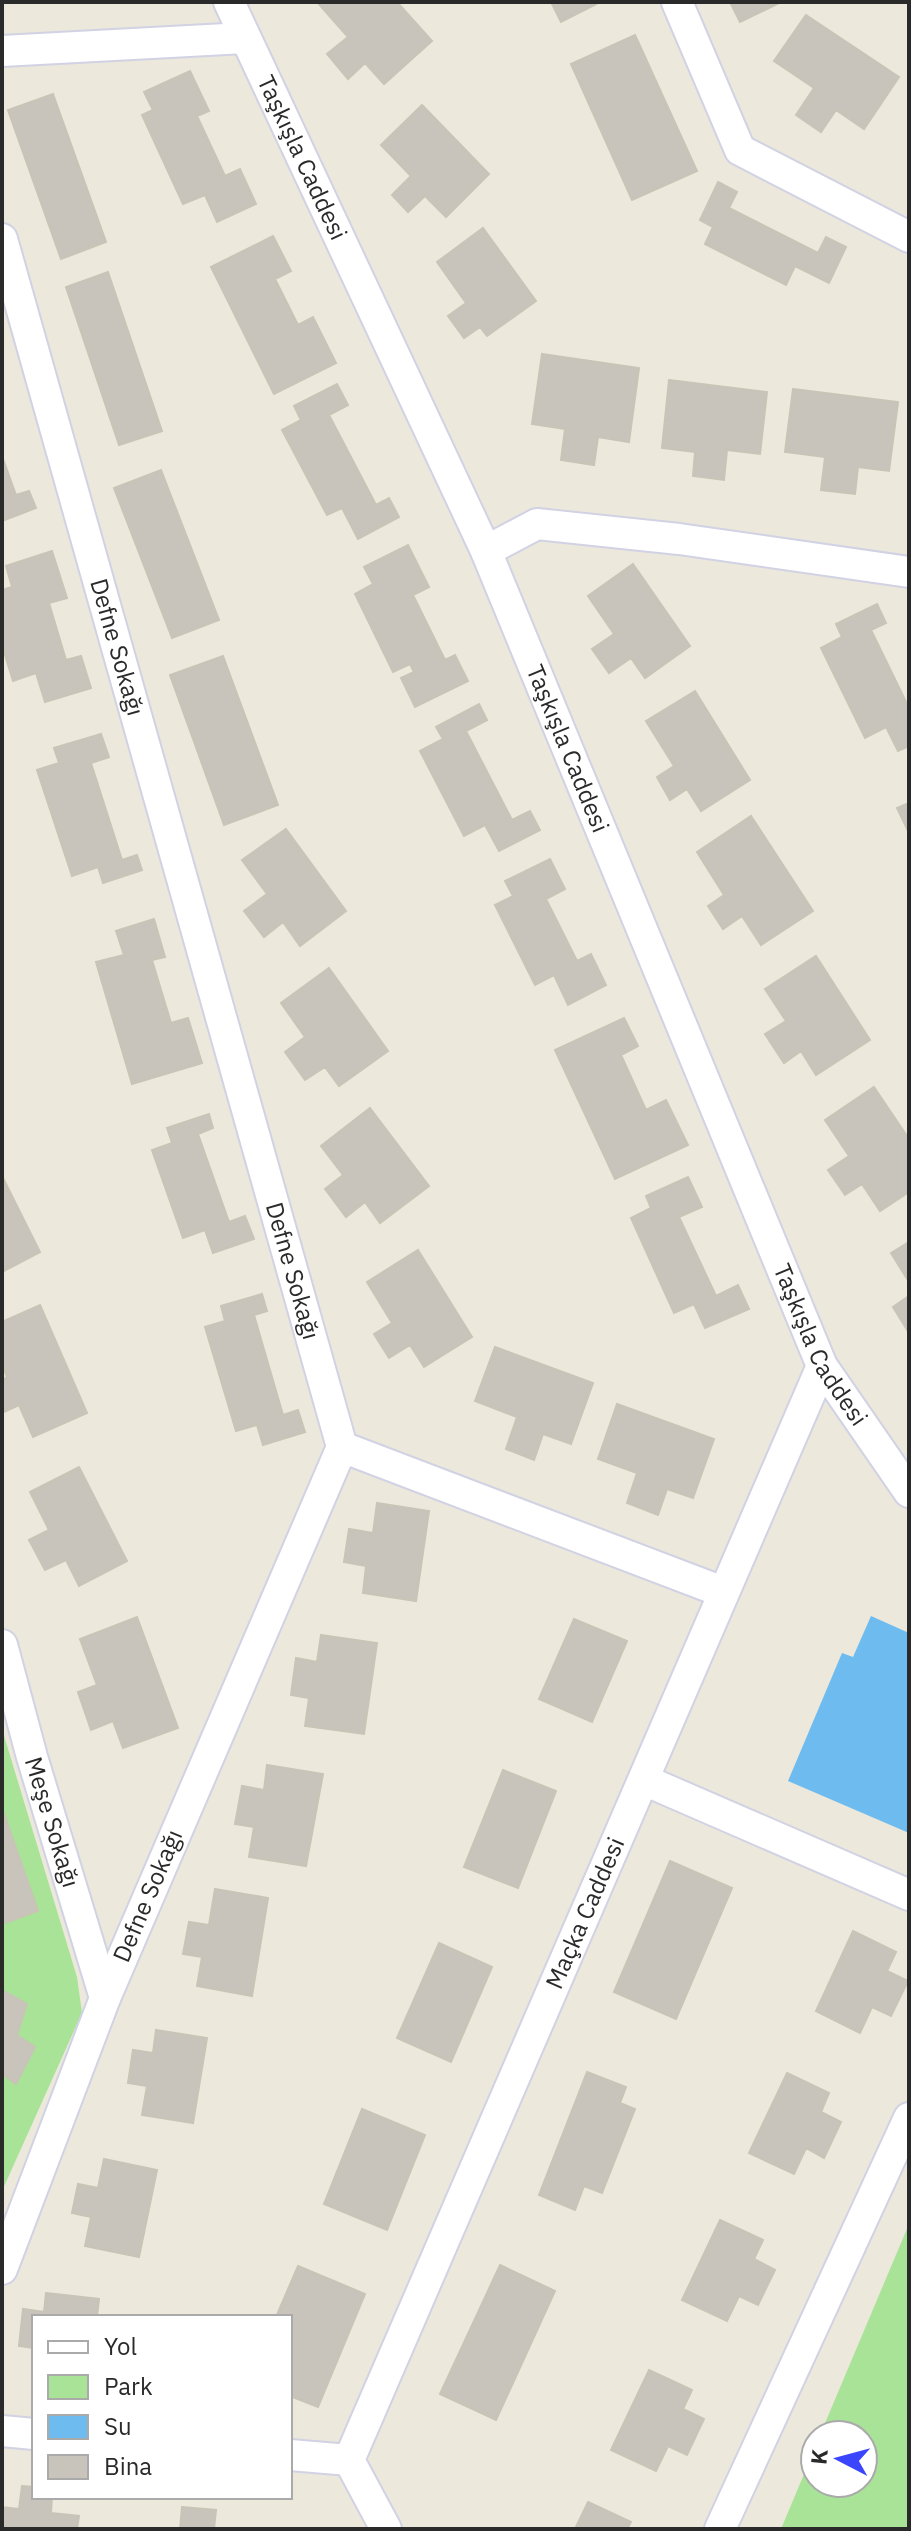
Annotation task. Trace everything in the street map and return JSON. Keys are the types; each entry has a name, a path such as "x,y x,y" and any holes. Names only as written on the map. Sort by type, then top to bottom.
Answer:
{"street":[{"name":"Taşkışla Caddesi","path":"229,2 486,551 822,1366 909,1492"},
{"path":"677,2 740,150 909,237"},
{"path":"2,51 245,38"},
{"name":"Defne Sokağı","path":"2,239 342,1447 105,1998 2,2269"},
{"path":"486,551 537,524 679,539 908,573"},
{"name":"Maçka Caddesi","path":"349,2460 822,1366"},
{"path":"342,1447 723,1592"},
{"name":"Meşe Sokağı","path":"2,1645 32,1757 105,1998"},
{"path":"644,1780 909,1895"},
{"path":"720,2529 909,2118"},
{"path":"2,2431 32,2434"},
{"path":"292,2455 349,2460 386,2529"}],"green space":[{"path":"2,1729 77,1977 82,2013 2,2191"},
{"path":"909,2224 909,2529 781,2529 799,2486 799,2499 879,2499 879,2419 827,2419"}],"water":[{"path":"871,1616 909,1633 909,1833 788,1781 842,1653 853,1657"}],"building":[{"path":"317,2 397,2 432,41 384,84 365,63 348,79 327,54 348,37"},
{"path":"551,2 600,2 561,22"},
{"path":"730,2 781,2 740,22"},
{"path":"806,15 899,77 864,129 836,110 821,132 796,115 814,88 774,61"},
{"path":"635,35 697,171 632,200 571,64"},
{"path":"190,71 209,111 197,116 225,176 240,169 256,204 217,222 205,195 183,204 142,115 153,110 144,92"},
{"path":"53,94 106,242 61,259 8,110"},
{"path":"422,105 489,174 446,217 425,196 408,212 392,195 411,176 381,145"},
{"path":"718,182 737,192 729,208 818,253 826,237 846,247 829,283 795,266 786,285 705,244 713,227 700,220"},
{"path":"483,228 536,301 487,336 480,327 464,338 448,316 466,303 437,262"},
{"path":"273,236 291,271 275,279 298,325 313,317 336,363 274,394 211,267"},
{"path":"108,272 162,431 119,445 66,287"},
{"path":"542,354 639,368 629,442 598,437 594,465 561,460 565,429 532,424"},
{"path":"669,380 767,392 760,454 727,450 724,480 693,476 695,452 662,448"},
{"path":"337,384 348,405 329,415 376,505 389,498 399,517 358,539 342,508 327,515 282,430 301,420 294,406"},
{"path":"793,389 898,402 889,471 858,467 855,494 821,490 825,457 785,452"},
{"path":"2,456 16,495 29,491 36,508 2,521"},
{"path":"161,470 219,620 172,638 114,488"},
{"path":"408,545 429,587 413,595 445,660 455,655 468,681 415,707 401,678 414,672 410,664 393,672 355,594 373,584 364,567"},
{"path":"52,551 67,598 49,603 66,660 81,656 91,688 45,702 36,673 13,681 2,645 2,590 12,587 6,566"},
{"path":"633,564 690,646 645,678 631,658 609,673 592,649 614,634 588,596"},
{"path":"877,604 886,623 871,630 909,708 909,746 898,751 886,727 865,738 821,648 842,637 836,624"},
{"path":"223,656 278,805 224,825 170,675"},
{"path":"695,691 750,780 701,811 687,789 670,800 657,777 674,766 646,721"},
{"path":"479,704 487,720 466,731 512,820 530,811 540,830 499,851 485,825 464,836 420,751 443,739 436,727"},
{"path":"101,734 109,757 91,763 122,860 137,855 142,870 103,883 98,867 72,876 37,770 59,763 54,748"},
{"path":"909,803 909,833 897,808"},
{"path":"751,816 813,911 761,945 742,916 723,929 708,906 724,895 697,852"},
{"path":"286,829 346,911 300,946 283,922 264,937 244,911 267,894 242,860"},
{"path":"550,859 565,889 546,899 577,961 591,954 606,985 568,1005 554,975 535,985 495,905 513,896 505,881"},
{"path":"154,919 165,957 152,960 171,1023 188,1018 202,1063 132,1084 96,962 124,955 116,931"},
{"path":"816,956 870,1040 816,1075 801,1051 784,1063 765,1034 786,1021 765,989"},
{"path":"329,968 388,1051 339,1086 325,1067 305,1080 285,1052 305,1037 281,1003"},
{"path":"624,1018 638,1046 621,1055 646,1110 666,1100 688,1145 615,1179 555,1050"},
{"path":"874,1087 909,1139 909,1192 880,1211 862,1184 845,1195 828,1170 849,1156 825,1120"},
{"path":"370,1108 429,1186 380,1223 365,1202 346,1217 325,1189 343,1175 321,1146"},
{"path":"209,1114 213,1128 198,1134 229,1222 245,1216 254,1239 213,1253 205,1230 183,1238 152,1150 172,1143 167,1128"},
{"path":"2,1176 40,1252 2,1272"},
{"path":"688,1177 702,1207 679,1217 716,1296 738,1285 749,1309 705,1328 694,1304 674,1313 631,1218 651,1208 646,1196"},
{"path":"909,1242 909,1282 891,1253"},
{"path":"418,1250 472,1337 424,1367 410,1345 389,1358 374,1334 392,1323 367,1282"},
{"path":"262,1294 267,1311 254,1315 283,1415 298,1410 305,1432 263,1445 257,1425 236,1431 205,1327 225,1321 221,1306"},
{"path":"909,1296 909,1333 893,1307"},
{"path":"40,1305 87,1413 33,1437 19,1405 2,1413 2,1380 7,1377 2,1365 2,1322"},
{"path":"495,1347 593,1383 571,1444 543,1434 534,1460 506,1449 517,1417 475,1401"},
{"path":"617,1404 714,1439 693,1498 667,1489 658,1515 627,1503 637,1473 598,1459"},
{"path":"79,1467 127,1561 79,1586 66,1560 45,1570 29,1540 49,1530 30,1492"},
{"path":"377,1503 429,1511 416,1601 363,1593 366,1566 344,1562 349,1529 373,1533"},
{"path":"137,1617 178,1728 123,1748 113,1721 91,1730 78,1692 97,1685 80,1639"},
{"path":"574,1619 627,1641 592,1722 539,1699"},
{"path":"321,1635 377,1643 364,1734 305,1726 309,1698 291,1695 296,1658 317,1662"},
{"path":"267,1765 323,1774 306,1866 249,1857 254,1827 235,1824 242,1786 264,1790"},
{"path":"503,1770 556,1791 518,1888 464,1867"},
{"path":"2,1808 38,1911 2,1924"},
{"path":"670,1861 732,1888 676,2019 614,1992"},
{"path":"215,1889 268,1898 252,1996 197,1986 202,1957 183,1954 189,1922 209,1925"},
{"path":"853,1931 896,1952 887,1971 908,1981 891,2016 872,2007 860,2033 816,2011"},
{"path":"439,1943 492,1967 451,2062 397,2038"},
{"path":"2,1990 27,2004 17,2035 35,2047 16,2084 2,2074"},
{"path":"156,2030 207,2038 193,2123 142,2115 147,2086 128,2083 133,2050 153,2053"},
{"path":"587,2072 626,2087 620,2103 635,2109 602,2193 584,2186 575,2210 539,2195"},
{"path":"787,2073 829,2093 821,2112 841,2122 824,2158 806,2148 794,2174 749,2153"},
{"path":"362,2109 425,2135 387,2230 324,2204"},
{"path":"104,2159 157,2170 139,2257 85,2246 91,2217 72,2213 78,2184 98,2188"},
{"path":"720,2220 763,2240 754,2259 775,2270 758,2305 739,2296 727,2321 682,2300"},
{"path":"500,2265 555,2291 496,2420 440,2394"},
{"path":"298,2266 365,2294 318,2407 292,2397 292,2315 277,2315"},
{"path":"46,2293 99,2299 97,2315 32,2315 32,2348 19,2346 23,2309 44,2312"},
{"path":"649,2370 692,2390 683,2409 704,2419 687,2455 668,2446 656,2471 611,2450"},
{"path":"22,2486 32,2487 32,2499 52,2499 51,2513 79,2516 77,2529 2,2529 2,2507 19,2509"},
{"path":"588,2502 631,2522 627,2529 575,2529"},
{"path":"182,2507 216,2510 214,2529 180,2529"}]}
